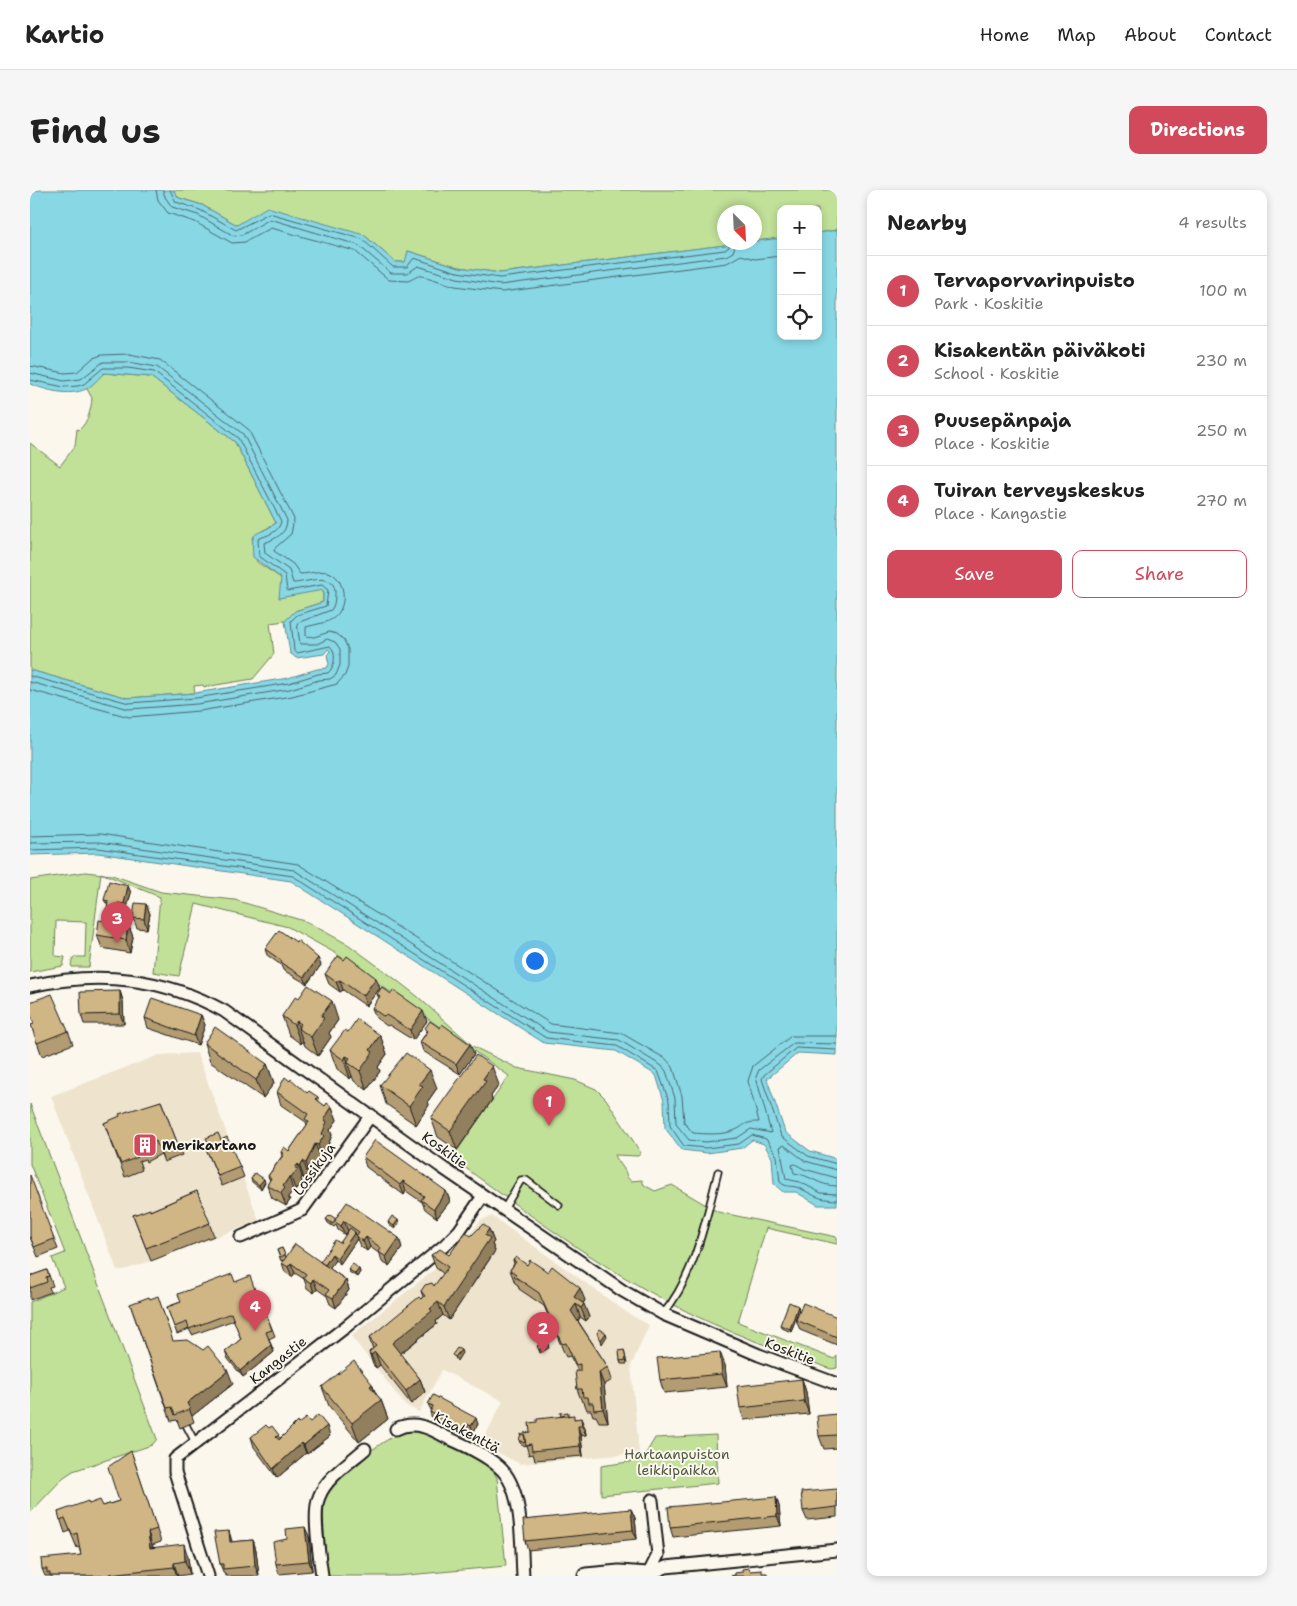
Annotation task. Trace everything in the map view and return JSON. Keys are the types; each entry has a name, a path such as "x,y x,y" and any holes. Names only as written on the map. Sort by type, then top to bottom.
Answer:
{"street":[{"name":"Koskitie","path":"30,986 99,978 149,983 187,993 224,1011 483,1196 623,1291 663,1314 759,1355 837,1384"},
{"name":"Lossikuja","path":"242,1238 302,1210 370,1115"},
{"name":"Kangastie","path":"208,1576 175,1472 175,1459 445,1245 459,1231 483,1196"},
{"name":"Kisakenttä","path":"396,1429 407,1424 426,1427 487,1458 506,1473 516,1498 523,1576"},
{"path":"322,1576 318,1530 319,1498 327,1485 365,1449"},
{"path":"648,1576 658,1555 652,1500"},
{"path":"586,1576 619,1573 648,1576 666,1567 837,1550"}],"lane":[{"path":"663,1314 674,1301 693,1258 718,1172"},
{"path":"507,1204 521,1180 526,1180 559,1205"},
{"path":"186,1425 196,1444"}],"shaded area":[{"path":"197,1053 259,1221 151,1261 124,1270 117,1270 51,1096 159,1055"},
{"path":"492,1216 629,1314 649,1325 631,1366 639,1453 520,1464 481,1444 503,1401 442,1370 419,1412 405,1405 351,1336 455,1253 481,1220"}],"green space":[{"path":"173,190 837,190 837,230 822,232 822,205 777,205 777,238 762,240 762,205 717,205 717,246 500,273 459,267 408,251 406,262 395,262 364,235 237,225 202,205 179,198"},
{"path":"104,373 151,377 235,442 276,523 252,538 257,562 281,578 323,590 323,602 295,611 285,621 270,623 274,654 253,679 204,687 203,685 194,686 195,693 128,698 30,670 30,443 60,466 75,446 77,429 79,430 82,427 88,416 92,398 87,389"},
{"path":"85,872 101,874 89,967 72,967 71,964 74,957 85,957 86,922 56,921 55,956 65,957 63,966 30,972 30,880"},
{"path":"104,874 161,892 235,900 307,922 349,945 390,975 417,996 474,1047 517,1068 575,1080 596,1089 606,1099 641,1153 638,1156 615,1155 631,1181 642,1180 644,1185 655,1191 672,1185 718,1212 837,1237 837,1244 766,1228 738,1322 834,1359 837,1356 837,1368 831,1369 772,1348 695,1315 646,1290 561,1236 452,1158 509,1076 335,953 288,927 196,904 179,976 153,972 160,897"},
{"path":"30,1104 157,1439 152,1445 73,1471 64,1477 30,1513 30,1302 64,1287 52,1258 65,1253 30,1164"},
{"path":"409,1430 423,1431 492,1468 497,1478 506,1566 397,1576 327,1576 322,1521 324,1503 328,1493 346,1471 373,1449"},
{"name":"Hartaanpuiston leikkipaikka","path":"716,1435 718,1483 601,1495 601,1466 642,1460 655,1438"}],"water":[{"path":"30,190 173,190 179,198 202,205 237,225 267,207 364,235 395,262 405,262 408,251 459,267 500,273 717,246 717,250 762,250 762,240 777,238 777,340 822,340 822,232 837,230 837,1055 798,1053 767,1079 785,1132 810,1151 837,1159 837,1205 818,1205 796,1192 783,1192 774,1184 772,1158 764,1144 752,1140 742,1148 707,1153 682,1150 665,1128 664,1101 656,1075 616,1051 544,1043 291,881 98,853 30,855 30,670 128,698 195,693 288,678 317,669 327,668 329,664 327,655 330,651 328,649 324,654 296,658 290,653 285,621 295,611 323,602 323,590 279,598 281,578 253,557 253,541 256,534 276,523 235,442 151,377 104,373 88,388 65,393 30,384"}],"building":[{"path":"109,881 128,886 124,904 118,903 115,912 107,910 108,901 104,900"},
{"path":"135,903 146,904 144,919 133,918"},
{"path":"106,917 112,918 111,922 128,924 126,940 97,935 99,920 105,921"},
{"path":"279,930 296,942 297,940 318,958 304,977 281,963 282,961 265,949"},
{"path":"338,956 344,960 347,956 376,978 363,996 340,980 336,982 325,974"},
{"path":"308,985 332,1001 321,1016 324,1018 311,1037 298,1028 301,1024 297,1021 294,1025 282,1016 296,996 299,998"},
{"path":"382,987 391,994 393,990 423,1011 410,1030 372,1008 380,996 377,994"},
{"path":"120,991 120,1014 81,1015 80,992"},
{"path":"52,994 68,1031 37,1043 31,1025 34,1024 30,1013 30,1002"},
{"path":"152,998 201,1015 194,1036 145,1018"},
{"path":"357,1019 380,1035 370,1050 373,1052 360,1071 347,1062 350,1058 346,1056 344,1060 330,1050 345,1030 348,1032"},
{"path":"430,1021 440,1028 442,1024 470,1044 456,1064 420,1042 428,1031 425,1028"},
{"path":"215,1027 267,1064 256,1080 204,1043"},
{"path":"406,1053 430,1070 419,1084 423,1086 409,1106 380,1085"},
{"path":"476,1055 492,1066 483,1079 486,1081 450,1131 431,1118"},
{"path":"285,1077 290,1081 291,1079 307,1093 309,1091 318,1097 316,1099 325,1106 327,1103 332,1107 324,1119 327,1122 322,1134 324,1136 318,1145 315,1144 306,1163 303,1161 300,1166 298,1164 295,1168 298,1169 291,1178 289,1177 281,1193 267,1185 271,1178 268,1176 284,1154 281,1152 284,1147 289,1151 309,1122 305,1119 308,1114 277,1092"},
{"name":"Merikartano","path":"161,1101 177,1142 159,1149 156,1141 141,1149 140,1146 134,1148 138,1157 121,1164 104,1123 120,1116 119,1114"},
{"path":"218,1133 221,1140 227,1137 240,1167 218,1176 204,1144 208,1142 206,1138"},
{"path":"375,1140 446,1191 434,1209 421,1200 424,1196 403,1181 400,1185 363,1157"},
{"path":"255,1173 264,1179 259,1185 251,1179"},
{"path":"30,1175 54,1239 34,1247 30,1236"},
{"path":"197,1191 210,1223 146,1248 133,1215 150,1209 150,1211"},
{"path":"347,1202 399,1238 386,1257 379,1252 381,1248 366,1237 363,1241 356,1236 359,1232 344,1221 341,1226 334,1221"},
{"path":"330,1215 336,1219 333,1224 326,1219"},
{"path":"392,1216 398,1220 394,1226 388,1222"},
{"path":"483,1224 489,1229 485,1235 490,1238 444,1307 438,1302 430,1309 432,1311 392,1343 420,1379 406,1391 375,1352 371,1355 369,1352 376,1346 369,1338 419,1297 421,1299 425,1296 421,1291 425,1285 432,1283 434,1286 448,1267 431,1255 440,1249 449,1255 466,1232 471,1236"},
{"path":"350,1228 355,1232 337,1258 332,1254 325,1265 320,1262 335,1240 340,1243"},
{"path":"295,1244 346,1280 333,1298 326,1294 329,1290 313,1279 311,1283 303,1278 306,1274 291,1263 288,1267 282,1263"},
{"path":"282,1248 285,1255 280,1257 277,1250"},
{"path":"516,1257 527,1265 530,1260 548,1272 552,1266 580,1288 574,1297 584,1304 581,1308 576,1304 571,1311 608,1367 599,1372 603,1409 594,1410 593,1403 589,1403 588,1397 583,1397 582,1389 577,1389 575,1371 580,1371 580,1364 576,1365 566,1343 562,1344 539,1293 514,1276 516,1274 510,1270 516,1262 513,1260"},
{"path":"352,1263 359,1269 355,1274 348,1269"},
{"path":"47,1270 49,1276 46,1277 47,1282 30,1288 30,1276"},
{"path":"232,1274 235,1282 250,1276 263,1312 265,1311 272,1330 266,1332 271,1345 240,1371 225,1352 241,1339 231,1313 189,1329 187,1322 174,1327 167,1307 181,1302 178,1294"},
{"path":"158,1296 173,1341 188,1340 203,1350 208,1346 228,1371 187,1403 190,1409 175,1415 172,1407 167,1408 130,1304 149,1297 150,1299"},
{"path":"789,1302 798,1306 790,1329 780,1325"},
{"path":"803,1303 837,1317 837,1337 796,1320"},
{"path":"533,1321 536,1325 531,1328 529,1324"},
{"path":"600,1329 606,1333 601,1340 597,1333"},
{"path":"540,1331 542,1334 537,1337 535,1334"},
{"path":"546,1341 548,1344 539,1350 537,1346"},
{"path":"457,1348 461,1350 455,1357 452,1355"},
{"path":"624,1350 626,1360 620,1361 619,1351"},
{"path":"720,1352 722,1374 660,1380 657,1358"},
{"path":"354,1361 372,1384 370,1386 381,1400 352,1423 322,1387"},
{"path":"802,1379 804,1401 740,1408 737,1386"},
{"path":"433,1395 476,1418 471,1426 467,1424 463,1430 430,1412 433,1406 428,1404"},
{"path":"568,1412 568,1415 561,1416 560,1413"},
{"path":"837,1414 837,1435 819,1436 817,1416"},
{"path":"318,1415 327,1426 304,1445 302,1443 273,1469 251,1437 266,1425 269,1428 272,1426 279,1435 276,1437 279,1440 297,1422 298,1424 306,1418 310,1422"},
{"path":"574,1415 574,1419 581,1418 582,1426 578,1426 580,1446 532,1451 531,1444 526,1445 524,1433 530,1432 529,1423 537,1422 537,1419"},
{"path":"521,1434 525,1436 524,1443 519,1440"},
{"path":"131,1451 157,1529 148,1532 150,1548 184,1544 185,1561 174,1563 174,1567 109,1574 110,1576 50,1576 50,1573 47,1573 47,1569 42,1569 41,1559 81,1555 77,1533 72,1535 65,1518 60,1520 58,1512 88,1501 89,1504 100,1500 103,1506 119,1501 108,1467"},
{"path":"837,1489 837,1507 803,1511 801,1492"},
{"path":"776,1497 777,1516 670,1527 668,1507"},
{"path":"631,1509 633,1530 525,1541 523,1520"},
{"path":"305,1527 309,1561 276,1564 273,1542 287,1539 286,1529"},
{"path":"229,1531 230,1542 253,1540 255,1566 223,1569 223,1564 220,1564 214,1532"},
{"path":"749,1568 750,1571 762,1570 762,1573 767,1573 767,1576 731,1576 742,1572 742,1569"}],"place":[{"name":"Puusepänpaja","path":"117,943"},
{"name":"Tervaporvarinpuisto","path":"549,1126"},
{"name":"Merikartano","path":"145,1145"},
{"name":"Tuiran terveyskeskus","path":"255,1331"},
{"name":"Kisakentän päiväkoti","path":"543,1353"}]}
